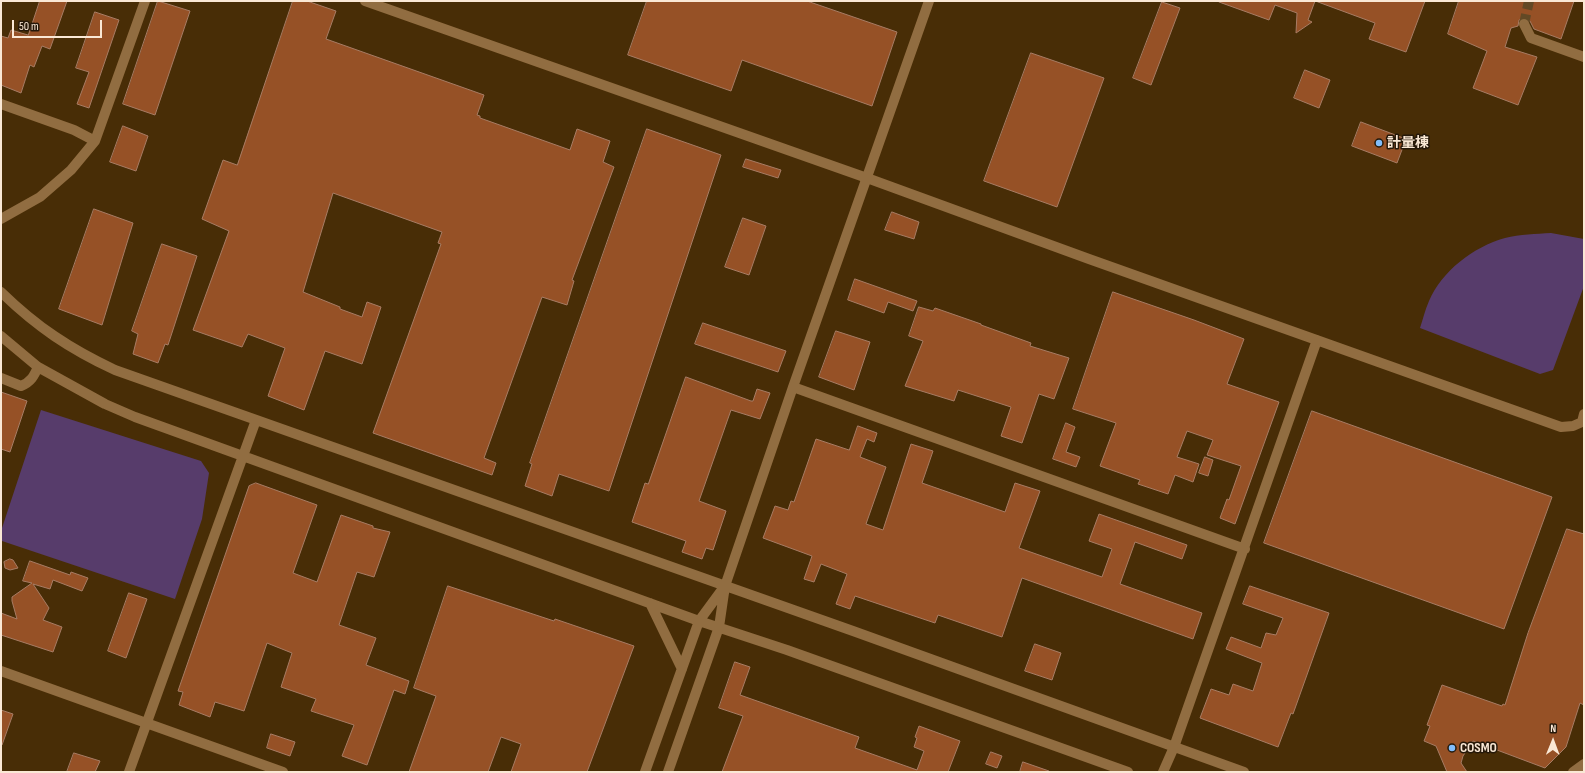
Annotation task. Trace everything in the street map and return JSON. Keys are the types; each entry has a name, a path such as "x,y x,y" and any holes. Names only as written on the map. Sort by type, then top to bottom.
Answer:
{"street":[{"path":"1,219 40,197 71,170 95,141 145,1"},
{"path":"365,1 867,178 1560,427 1573,426 1582,422 1584,414"},
{"path":"668,772 719,627 725,586 792,387 929,1"},
{"path":"1524,24 1531,38 1584,57"},
{"path":"1,104 74,130 95,141"},
{"path":"1,292 22,313 47,332 84,356 115,370 1244,772"},
{"path":"1,336 38,367 105,404 135,417 699,621 1128,772"},
{"path":"1163,772 1174,747 1245,549 1317,340"},
{"path":"1,378 21,386 34,376 38,367"},
{"path":"792,387 1245,549"},
{"path":"129,772 256,420"},
{"path":"645,772 699,621 725,586"},
{"path":"650,603 682,669"},
{"path":"1,671 283,772"},
{"path":"1573,772 1584,764"}],"shaded area":[{"path":"1551,233 1584,239 1584,286 1553,370 1540,374 1420,328 1428,304 1435,290 1450,270 1470,254 1481,247 1505,238"},
{"path":"41,410 201,461 209,473 202,519 175,599 2,541 1,531"}],"building":[{"path":"40,1 67,1 50,49 42,46 34,67 30,65 21,93 1,85 1,36 8,38 11,30 28,35"},
{"path":"158,1 190,11 155,115 123,104"},
{"path":"293,1 307,1 336,11 326,39 484,95 477,115 480,116 480,118 570,150 577,129 610,141 603,162 614,167 572,280 574,281 567,305 542,297 484,458 496,463 492,475 373,433 441,244 438,243 442,232 333,193 303,292 340,307 340,309 362,317 367,302 381,307 362,364 325,351 304,410 268,396 285,348 248,334 242,347 193,330 229,231 202,219 223,160 237,165"},
{"path":"647,1 807,1 897,32 872,106 742,60 731,91 628,55"},
{"path":"1219,1 1315,1 1308,20 1312,22 1296,33 1297,13 1275,5 1269,20"},
{"path":"1425,1 1406,52 1369,39 1375,23 1318,2"},
{"path":"1459,1 1574,1 1561,39 1534,29 1530,21 1525,18 1519,20 1518,26 1511,28 1505,47 1537,57 1518,105 1473,88 1487,51 1448,34"},
{"path":"1162,2 1180,8 1151,85 1133,78"},
{"path":"95,12 119,20 89,108 77,104 89,72 76,68"},
{"path":"1031,53 1104,78 1057,207 984,181"},
{"path":"1305,70 1330,80 1319,108 1294,98"},
{"name":"計量棟","path":"1361,122 1406,139 1397,163 1352,146"},
{"path":"123,126 148,136 136,171 110,162"},
{"path":"647,129 721,155 609,491 559,474 552,496 525,486 532,464 530,463"},
{"path":"746,159 781,170 778,178 743,167"},
{"path":"94,209 133,223 102,325 59,309"},
{"path":"892,212 919,222 914,239 885,230"},
{"path":"743,218 766,226 749,275 725,267"},
{"path":"162,244 197,256 168,345 165,344 158,363 133,354 138,334 132,331"},
{"path":"855,279 917,301 913,311 888,302 884,313 848,300"},
{"path":"1113,292 1244,339 1227,384 1279,402 1235,524 1220,518 1227,499 1229,500 1241,466 1207,455 1213,440 1187,431 1177,457 1199,464 1193,482 1175,475 1168,494 1138,484 1140,480 1100,466 1116,423 1073,409"},
{"path":"919,307 933,311 935,308 1031,343 1030,346 1069,358 1054,399 1039,394 1022,443 1001,436 1011,407 958,390 954,401 905,386 923,341 909,336"},
{"path":"703,323 786,351 778,372 695,344"},
{"path":"836,331 870,342 854,390 819,377"},
{"path":"686,377 751,401 753,401 757,389 770,393 760,419 731,410 699,501 726,511 713,550 706,548 702,559 682,552 686,541 632,522 645,483 648,484"},
{"path":"1,392 27,401 10,452 1,449"},
{"path":"1312,411 1552,497 1504,629 1264,543"},
{"path":"1066,423 1075,427 1066,452 1080,457 1076,467 1053,459"},
{"path":"858,426 877,433 874,442 867,439 860,457 886,467 866,524 883,530 911,444 933,451 922,483 1005,512 1015,483 1040,491 1019,548 1102,577 1112,549 1089,541 1099,514 1187,545 1182,559 1135,542 1120,584 1202,613 1193,639 1022,578 1002,637 938,615 935,623 855,596 850,609 836,604 847,574 821,564 814,582 804,579 812,556 763,538 775,506 788,510 791,501 794,502 816,439 849,450"},
{"path":"1205,457 1213,460 1208,476 1199,473"},
{"path":"256,483 317,505 293,573 317,582 341,515 373,526 373,528 390,532 374,577 357,572 339,625 376,638 366,665 409,681 405,694 394,690 367,765 342,756 354,725 311,711 316,699 281,687 292,653 267,643 244,711 215,702 210,717 179,705 183,692 178,691 249,486"},
{"path":"1567,529 1584,534 1584,705 1580,703 1566,747 1545,768 1473,741 1463,756 1461,763 1467,772 1447,772 1436,746 1424,741 1430,726 1427,725 1442,685 1502,706 1503,704 1505,705 1528,633"},
{"path":"10,559 13,560 18,568 10,570 5,568 4,562"},
{"path":"30,561 70,575 71,572 88,578 82,591 53,580 50,589 33,584 49,608 43,620 62,627 53,652 1,635 1,613 17,619 12,597 32,583 23,581"},
{"path":"448,586 554,621 555,619 634,646 587,772 511,772 521,744 501,737 488,772 409,772 436,696 414,688"},
{"path":"1250,586 1329,613 1293,714 1291,713 1278,747 1200,718 1211,689 1229,695 1233,684 1253,691 1262,663 1226,649 1231,637 1261,648 1266,633 1276,635 1283,618 1243,604"},
{"path":"129,593 147,599 126,658 108,651"},
{"path":"1035,644 1061,653 1052,680 1025,671"},
{"path":"735,662 750,667 740,695 859,737 855,748 917,770 924,751 914,747 917,738 915,737 919,726 960,741 948,772 722,772 743,716 719,708"},
{"path":"1,710 13,714 2,745 1,745"},
{"path":"271,734 295,742 290,756 267,748"},
{"path":"991,752 1002,756 997,768 986,764"},
{"path":"74,753 100,761 95,772 67,772"},
{"path":"1023,762 1049,771 1049,772 1020,772"}],"tunnel":[{"path":"1524,24 1529,1"}],"place":[{"name":"計量棟","path":"1379,143"},
{"name":"COSMO","path":"1452,748"}]}
